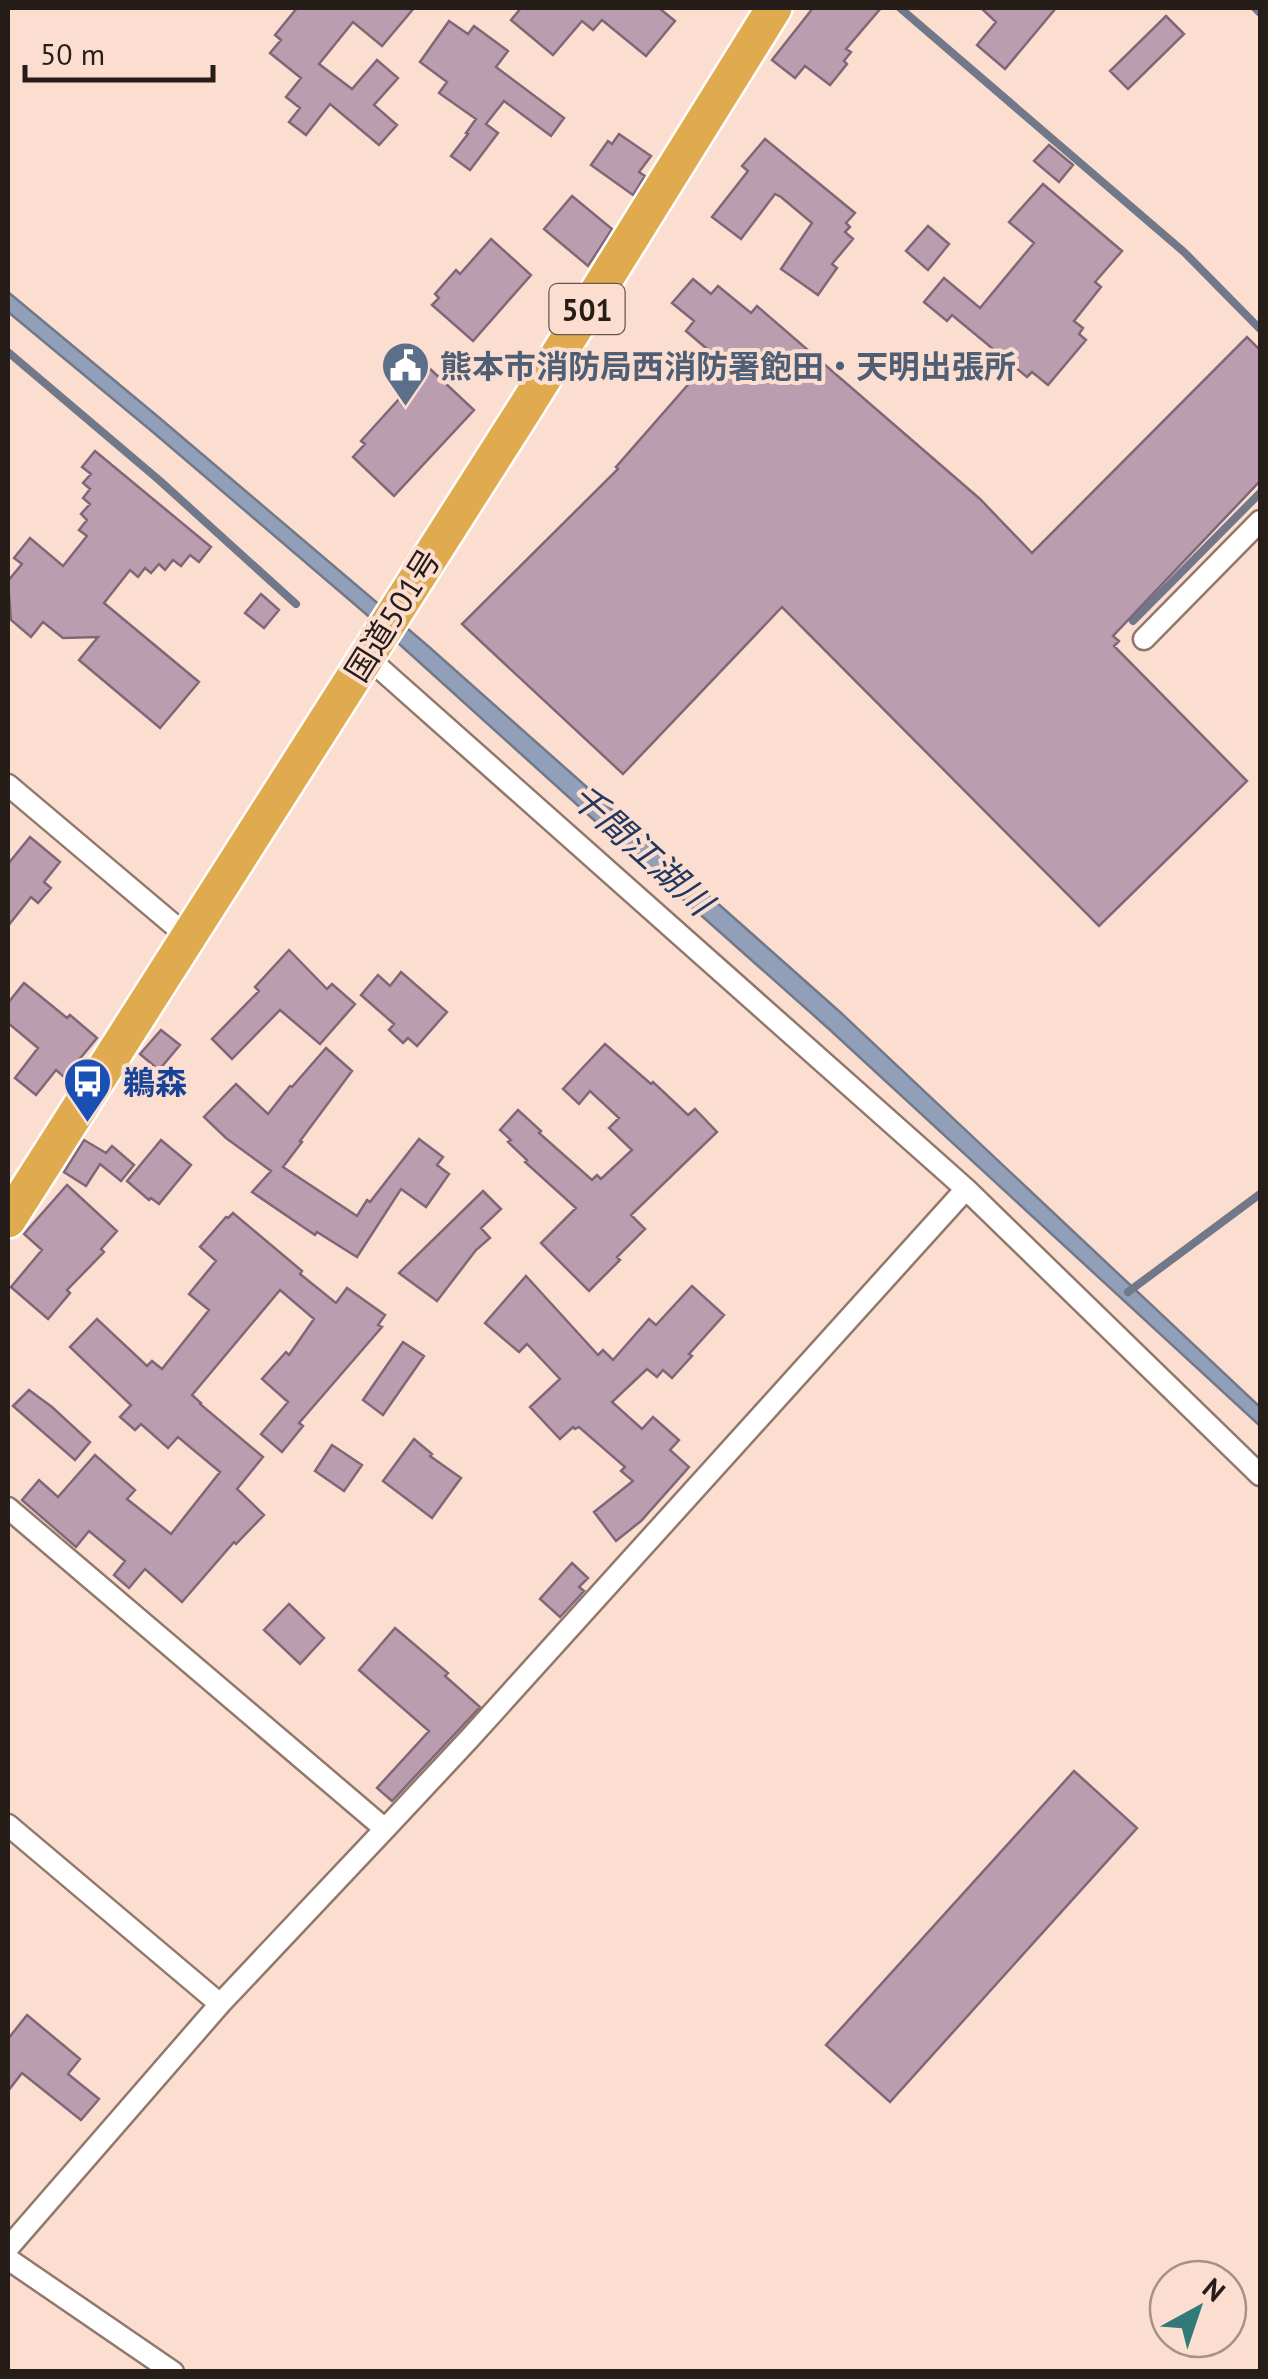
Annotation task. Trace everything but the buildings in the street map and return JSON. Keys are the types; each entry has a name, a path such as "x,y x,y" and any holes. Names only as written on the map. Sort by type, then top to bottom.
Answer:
{"highway":[{"name":"国道501号","path":"8,1220 532,397 774,8"}],"street":[{"path":"1144,639 1260,522"},
{"path":"371,648 966,1189 1260,1475"},
{"path":"8,786 188,937"},
{"path":"8,2248 220,2004 483,1724 966,1189"},
{"path":"8,1508 385,1830"},
{"path":"8,1825 220,2004"},
{"path":"8,2259 173,2372"}],"water":[{"name":"千間江湖川","path":"8,292 428,646 840,1012 1260,1407 1260,1426 829,1029 366,614 8,312"}],"waterway":[{"path":"900,8 1184,252 1260,329"},
{"path":"1255,8 1260,13"},
{"path":"8,352 159,480 296,604"},
{"path":"1133,621 1260,493"},
{"path":"1128,1292 1260,1194"}],"place":[{"name":"熊本市消防局西消防署飽田・天明出張所","path":"405,408"},
{"name":"鵜森","path":"88,1124"}]}
